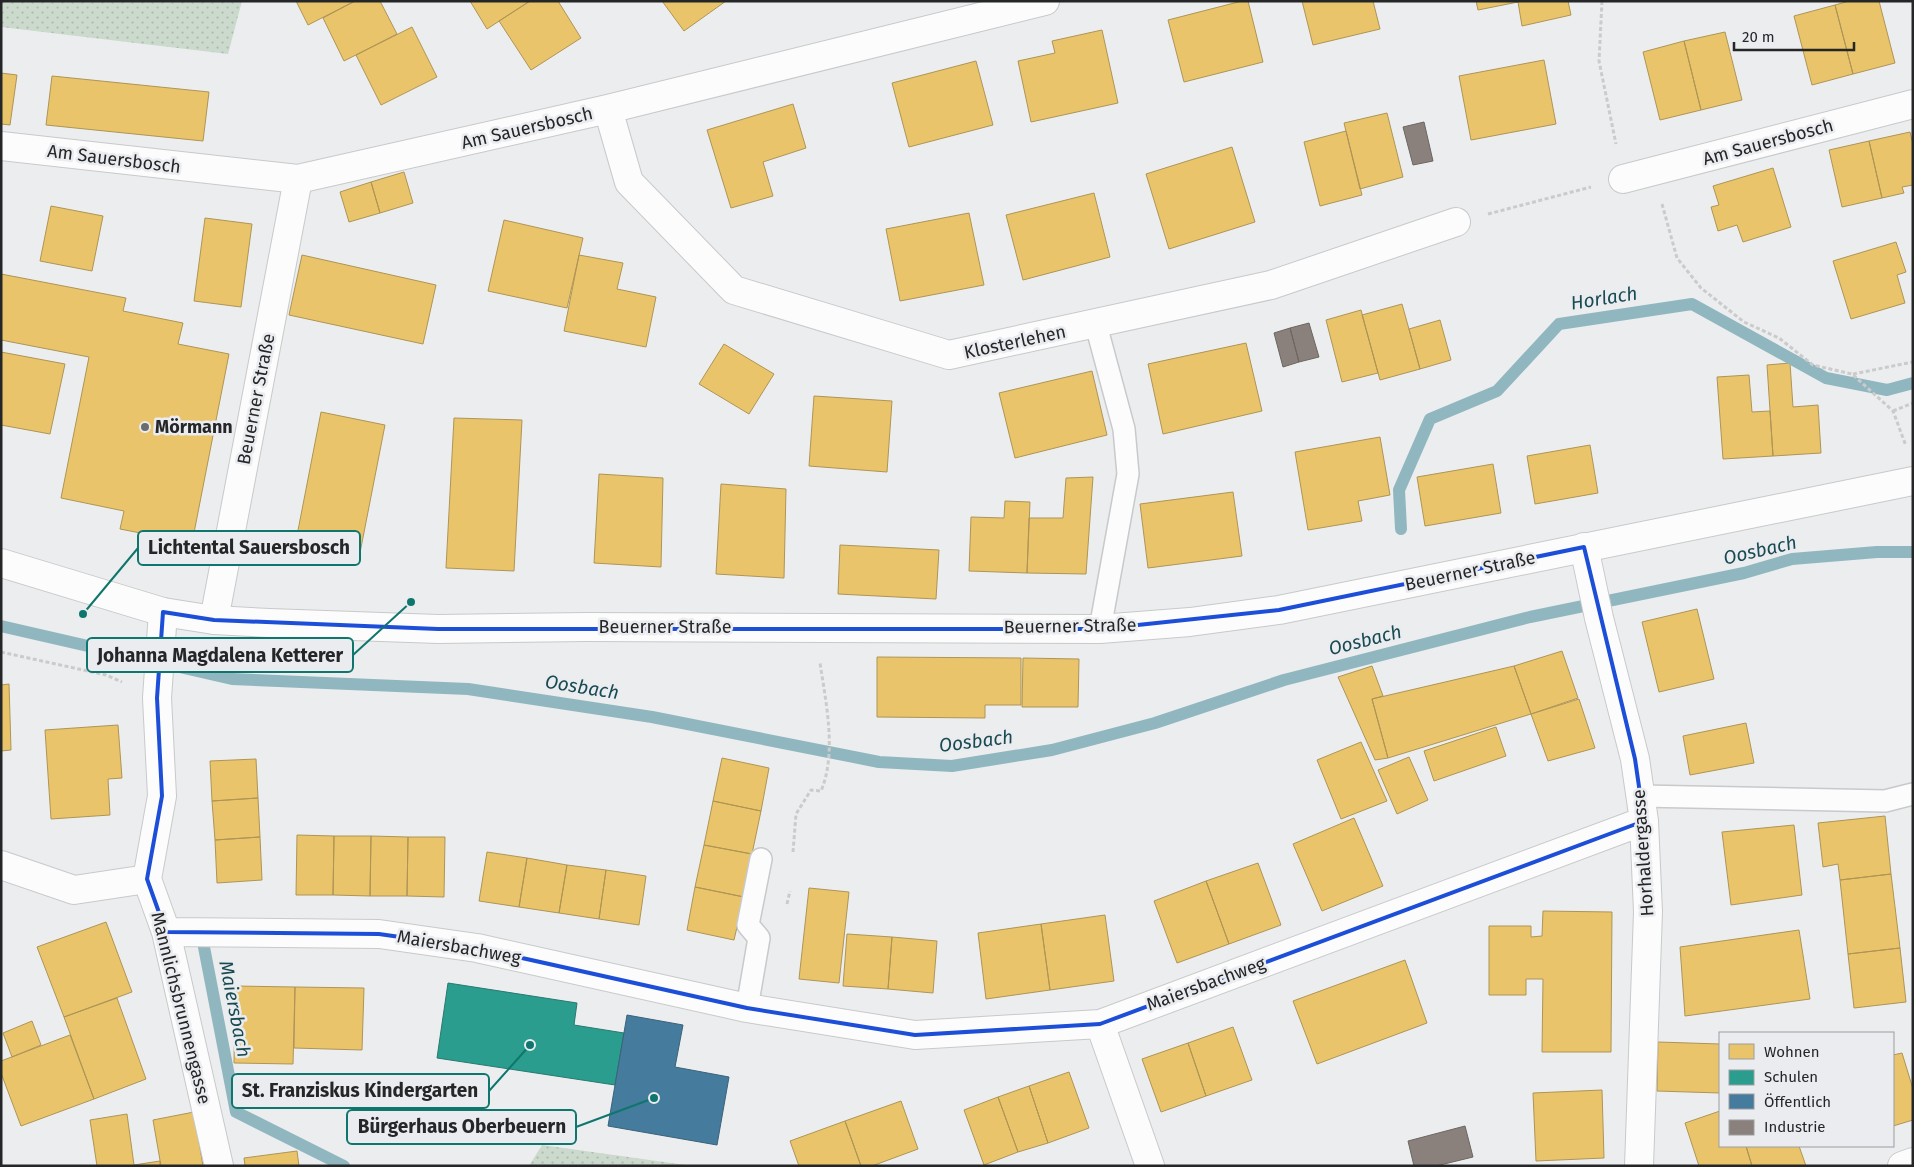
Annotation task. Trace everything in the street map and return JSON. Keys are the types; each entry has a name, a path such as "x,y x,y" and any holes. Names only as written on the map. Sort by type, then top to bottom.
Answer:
{"street":[{"name":"Am Sauersbosch","path":"1,146 298,179 608,109 1045,1"},
{"name":"Am Sauersbosch","path":"1623,179 1913,104"},
{"name":"Klosterlehen","path":"608,109 629,182 734,290 949,355 1096,325 1271,285 1456,222"},
{"name":"Beuerner Straße","path":"214,620 298,179"},
{"name":"Beuerner Straße","path":"1,563 163,612 214,620 438,629 586,626 1100,629 1190,622 1279,610 1584,547 1911,468"},
{"name":"Horhaldergasse","path":"1584,547 1598,618 1636,759 1642,808 1648,912 1638,1166"},
{"name":"Mannlichsbrunnengasse","path":"163,612 158,694 162,796 147,879 166,932 219,1166"},
{"name":"Maiersbachweg","path":"166,932 379,934 477,948 747,1008 915,1036 1100,1024 1642,808"},
{"path":"1,865 74,890 147,879"},
{"path":"1100,1024 1150,1166"},
{"path":"1902,1166 1913,1162"}],"lane":[{"path":"1096,325 1124,428 1128,474 1100,629"},
{"path":"1642,808 1885,800 1913,794"},
{"path":"747,1008 759,938 748,925 761,859"}],"path":[{"path":"1456,222 1623,179 1599,61 1602,1"},
{"path":"1653,172 1677,258 1701,288 1744,322 1778,338 1813,365 1852,374 1913,362"},
{"path":"1852,374 1894,411 1911,468"},
{"path":"1894,411 1913,403"},
{"path":"818,628 820,660 830,726 826,781"},
{"path":"1,652 106,675 158,694"}],"highlighted area":[{"path":"1584,547 1635,759 1644,821 1100,1024 915,1035 747,1008 477,948 379,934 166,932 147,879 162,796 157,698 163,612 214,620 438,629 1100,629 1279,610"}],"green space":[{"path":"1,1 242,1 228,54 1,27"},
{"path":"542,1145 693,1166 529,1166"}],"building: Wohnen":[{"path":"296,1 355,1 308,25"},
{"path":"355,1 380,1 397,34 344,61 323,18"},
{"path":"470,1 530,1 487,29"},
{"path":"530,1 558,1 581,38 531,70 499,21"},
{"path":"662,1 726,1 684,31"},
{"path":"1248,1 1263,62 1184,82 1168,20"},
{"path":"1302,1 1373,1 1380,29 1313,45"},
{"path":"1476,1 1568,1 1571,15 1522,26 1518,2 1478,10"},
{"path":"1849,1 1879,1 1895,63 1853,74 1835,5"},
{"path":"1835,5 1853,74 1812,85 1794,16"},
{"path":"412,27 437,77 381,105 356,55"},
{"path":"1102,30 1118,103 1031,122 1018,61 1055,53 1052,41"},
{"path":"1725,32 1742,100 1701,110 1684,41"},
{"path":"1684,41 1701,110 1660,120 1643,52"},
{"path":"1544,60 1556,124 1471,140 1459,76"},
{"path":"976,61 993,125 909,147 892,83"},
{"path":"1,73 17,75 10,125 1,124"},
{"path":"52,76 209,92 203,141 46,125"},
{"path":"793,104 806,148 763,162 773,196 731,208 707,130"},
{"path":"1387,113 1403,177 1360,189 1344,123"},
{"path":"1346,131 1362,195 1320,206 1304,142"},
{"path":"1910,132 1913,144 1913,185 1902,187 1904,193 1882,198 1869,141"},
{"path":"1869,141 1882,198 1842,207 1829,150"},
{"path":"1232,147 1255,222 1169,249 1146,174"},
{"path":"1773,168 1791,227 1743,242 1737,225 1718,231 1711,207 1719,205 1713,186"},
{"path":"404,172 413,203 380,213 371,182"},
{"path":"371,182 380,213 349,222 340,192"},
{"path":"1094,193 1110,257 1023,280 1006,215"},
{"path":"51,206 103,216 92,271 40,261"},
{"path":"969,213 984,285 900,301 886,229"},
{"path":"205,218 252,224 241,307 194,301"},
{"path":"504,220 583,238 567,308 488,291"},
{"path":"1896,242 1906,272 1897,275 1905,303 1851,319 1833,261"},
{"path":"302,255 436,285 423,344 289,315"},
{"path":"579,255 623,263 617,289 656,297 646,347 564,331"},
{"name":"Mörmann","path":"1,274 126,298 123,311 183,323 178,344 229,354 192,543 120,529 124,511 61,498 89,357 1,340"},
{"path":"1402,304 1420,369 1380,380 1362,315"},
{"path":"1361,310 1378,373 1342,382 1326,320"},
{"path":"1440,320 1451,360 1420,369 1409,329"},
{"path":"1246,343 1262,411 1163,434 1148,364"},
{"path":"724,344 774,374 749,414 699,384"},
{"path":"1,352 65,364 50,434 1,425"},
{"path":"1790,363 1793,407 1818,405 1821,453 1773,456 1767,365"},
{"path":"1092,371 1107,435 1015,458 999,393"},
{"path":"1749,375 1752,412 1770,411 1773,456 1723,459 1717,377"},
{"path":"814,396 892,401 887,472 809,466"},
{"path":"321,412 385,425 358,563 294,551"},
{"path":"454,418 522,420 514,571 446,568"},
{"path":"1380,437 1390,495 1358,501 1362,521 1308,530 1295,452"},
{"path":"1590,445 1598,493 1535,504 1527,456"},
{"path":"1493,464 1501,513 1425,526 1417,477"},
{"path":"599,474 663,478 661,567 594,563"},
{"path":"1093,477 1086,574 1027,573 1029,518 1063,518 1066,478"},
{"path":"721,484 786,489 784,578 716,574"},
{"path":"1233,492 1242,556 1148,568 1140,504"},
{"path":"1005,501 1030,502 1027,573 969,571 971,517 1004,518"},
{"path":"840,545 939,550 936,599 838,594"},
{"path":"1697,609 1714,679 1659,692 1642,622"},
{"path":"1562,651 1578,698 1531,714 1514,666"},
{"path":"877,657 1021,658 1021,705 985,705 985,718 877,717"},
{"path":"1023,658 1079,659 1078,707 1022,707"},
{"path":"1372,666 1383,696 1372,699 1388,758 1375,760 1338,677"},
{"path":"1514,666 1531,714 1388,758 1372,699"},
{"path":"9,684 11,750 1,751 1,685"},
{"path":"1579,699 1595,748 1548,761 1531,714"},
{"path":"1746,723 1754,763 1690,775 1683,736"},
{"path":"118,725 122,778 108,779 110,815 51,819 45,730"},
{"path":"1496,727 1506,756 1434,781 1424,751"},
{"path":"1361,742 1387,801 1341,819 1317,760"},
{"path":"1409,757 1428,800 1397,814 1378,770"},
{"path":"722,758 769,768 761,811 713,801"},
{"path":"256,759 258,798 212,801 210,761"},
{"path":"258,798 260,837 215,840 212,801"},
{"path":"713,801 761,811 752,854 704,845"},
{"path":"1885,816 1891,874 1840,880 1838,864 1823,867 1818,823"},
{"path":"1354,818 1383,886 1322,911 1293,844"},
{"path":"1794,825 1802,895 1731,905 1722,832"},
{"path":"297,835 334,836 333,895 296,895"},
{"path":"334,836 371,836 370,896 333,895"},
{"path":"371,836 408,837 407,896 370,896"},
{"path":"260,837 262,880 217,883 215,840"},
{"path":"408,837 445,837 444,897 407,896"},
{"path":"704,845 752,854 744,897 695,887"},
{"path":"487,852 527,858 519,907 479,901"},
{"path":"527,858 567,865 559,913 519,907"},
{"path":"1258,863 1281,925 1229,944 1206,881"},
{"path":"567,865 606,870 599,919 559,913"},
{"path":"606,870 646,876 639,925 599,919"},
{"path":"1891,874 1900,948 1848,954 1840,880"},
{"path":"1206,881 1229,944 1177,963 1154,901"},
{"path":"695,887 744,897 734,940 687,930"},
{"path":"809,888 849,892 839,983 799,979"},
{"path":"1543,911 1612,912 1611,1052 1542,1052 1543,979 1526,979 1526,995 1489,995 1489,926 1531,926 1531,937 1542,936"},
{"path":"1105,915 1114,981 1050,990 1041,924"},
{"path":"106,922 132,992 64,1017 37,947"},
{"path":"1041,924 1050,990 986,999 978,933"},
{"path":"1799,930 1810,999 1685,1016 1680,947"},
{"path":"847,934 892,937 888,989 843,986"},
{"path":"892,937 937,941 933,993 888,989"},
{"path":"1900,948 1906,1002 1854,1008 1848,954"},
{"path":"1405,960 1427,1023 1317,1064 1293,1001"},
{"path":"235,986 295,987 293,1064 234,1063"},
{"path":"295,987 364,988 362,1050 294,1048"},
{"path":"117,998 146,1079 94,1099 64,1017"},
{"path":"32,1021 41,1045 12,1057 3,1033"},
{"path":"1233,1027 1252,1080 1206,1096 1188,1043"},
{"path":"70,1035 94,1099 21,1126 1,1073 1,1061"},
{"path":"1658,1042 1719,1044 1719,1093 1657,1091"},
{"path":"1188,1043 1206,1096 1161,1112 1142,1059"},
{"path":"1902,1053 1913,1089 1913,1120 1894,1126 1894,1055"},
{"path":"1069,1072 1089,1128 1048,1143 1029,1086"},
{"path":"1029,1086 1048,1143 1018,1152 998,1097"},
{"path":"1602,1090 1604,1158 1536,1161 1533,1093"},
{"path":"998,1097 1018,1152 984,1165 964,1110"},
{"path":"901,1101 918,1149 872,1166 861,1166 845,1121"},
{"path":"1719,1111 1719,1147 1746,1147 1752,1166 1699,1166 1685,1123"},
{"path":"194,1112 203,1166 161,1166 153,1120"},
{"path":"127,1114 134,1165 160,1161 160,1166 97,1166 90,1120"},
{"path":"845,1121 861,1166 799,1166 790,1141"},
{"path":"1746,1147 1799,1147 1806,1166 1752,1166"},
{"path":"297,1151 299,1166 245,1166 244,1158"}],"building: Schulen":[{"path":"448,983 577,1003 574,1025 624,1033 615,1085 437,1058"}],"building: Öffentlich":[{"path":"627,1015 683,1025 675,1067 729,1077 717,1145 608,1126"}],"building: Industrie":[{"path":"1424,122 1433,161 1413,165 1403,127"},
{"path":"1309,323 1319,357 1299,362 1290,328"},
{"path":"1290,328 1299,362 1283,367 1274,333"},
{"path":"1465,1126 1473,1157 1436,1166 1414,1166 1408,1141"}],"waterway":[{"name":"Horlach","path":"1401,529 1399,490 1430,419 1497,391 1559,324 1692,304 1826,378 1887,390 1913,383"},
{"name":"Oosbach","path":"1,626 232,679 468,689 652,717 879,762 952,766 1052,750 1155,723 1284,680 1530,617 1744,573 1792,559 1877,552 1913,552"},
{"name":"Maiersbach","path":"203,942 236,1112 344,1166"}],"place":[{"name":"Mörmann","path":"145,427"},
{"name":"Johanna Magdalena Ketterer","path":"411,602"},
{"name":"Lichtental Sauersbosch","path":"83,614"},
{"name":"St. Franziskus Kindergarten","path":"530,1045"},
{"name":"Bürgerhaus Oberbeuern","path":"654,1098"}]}
